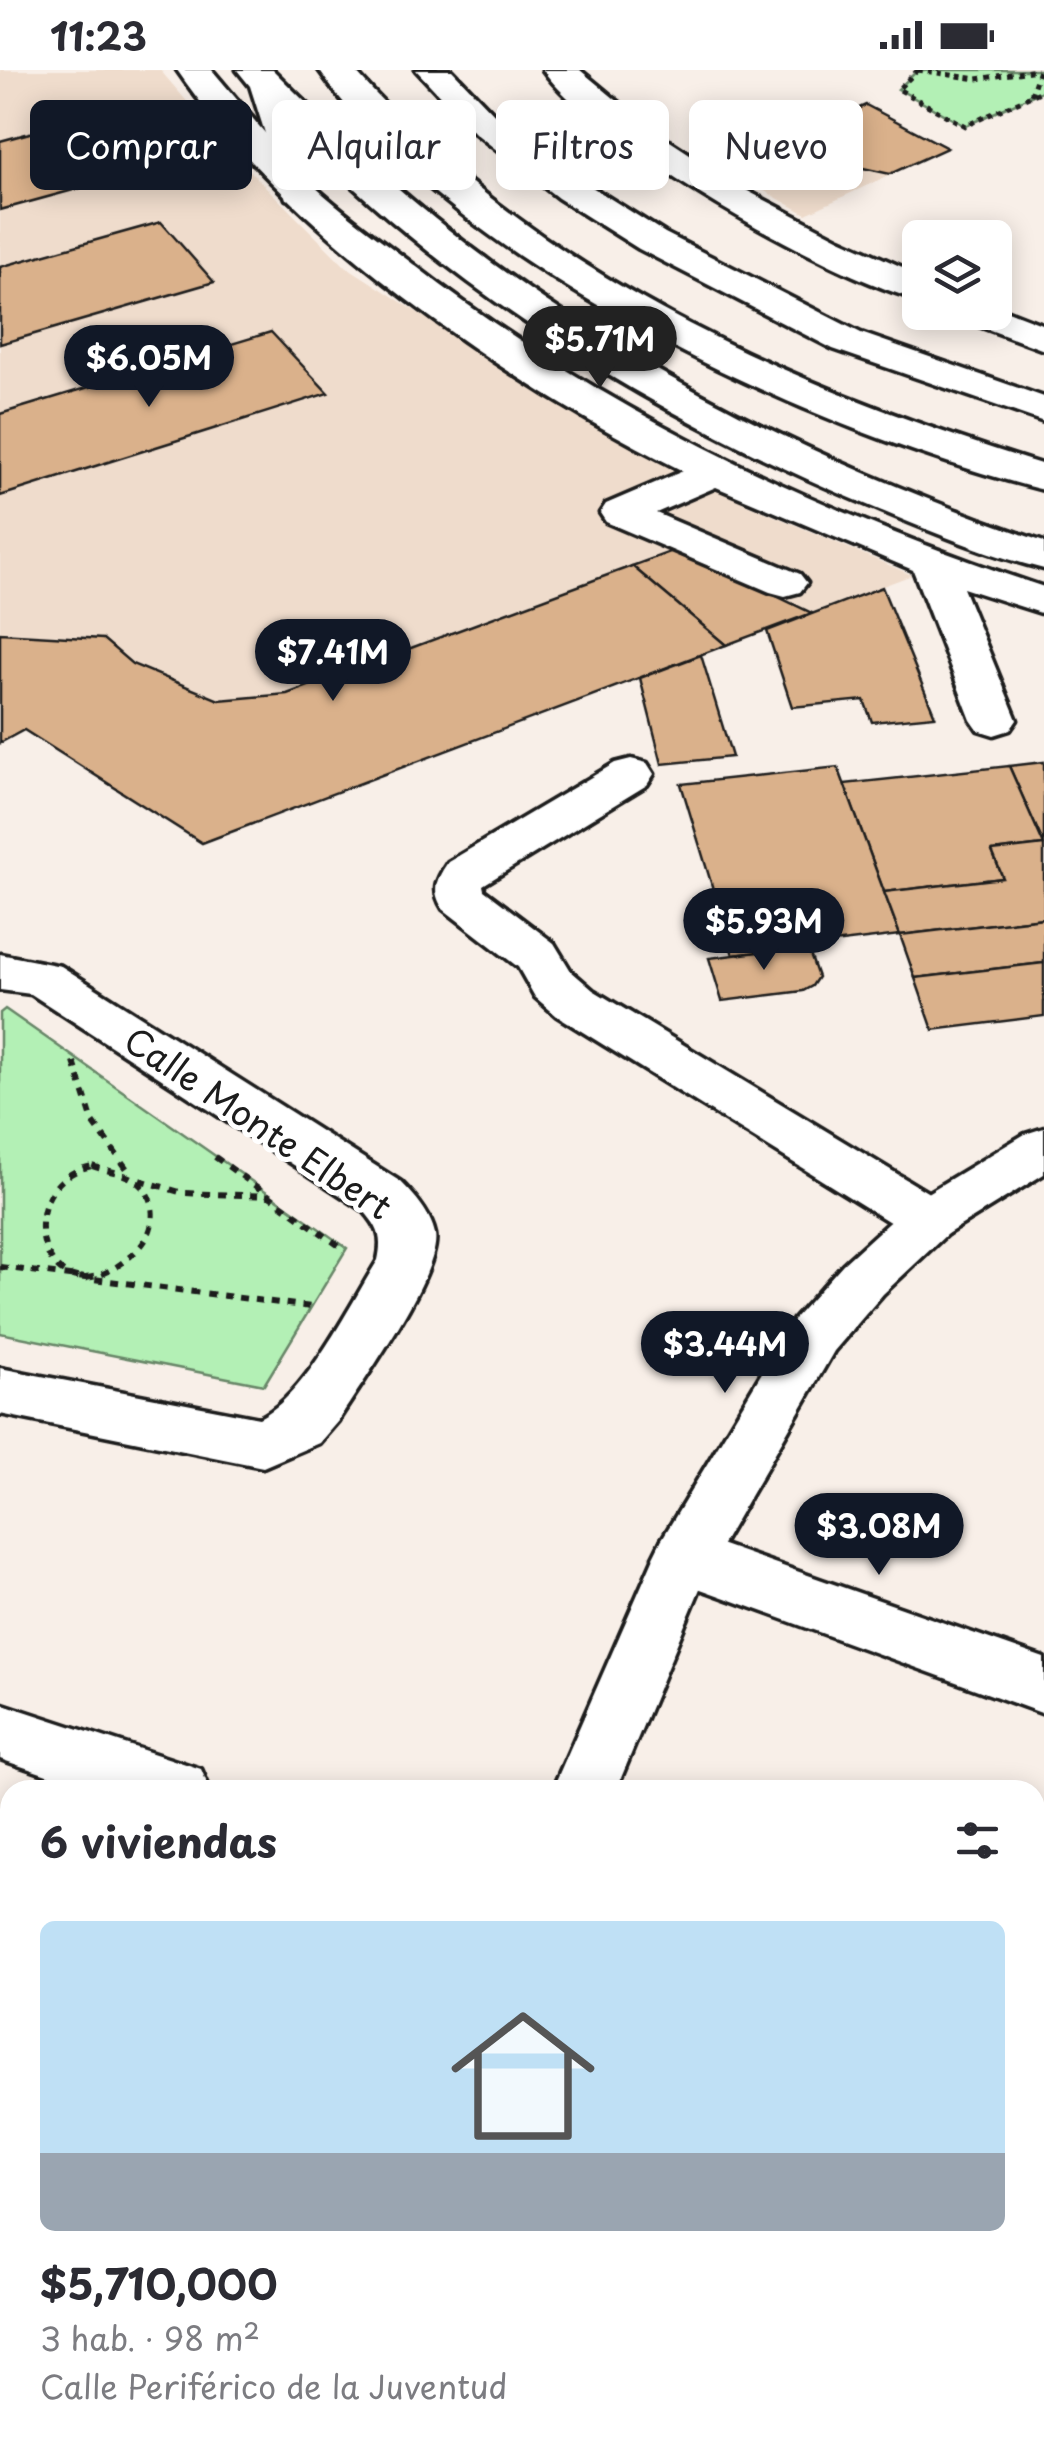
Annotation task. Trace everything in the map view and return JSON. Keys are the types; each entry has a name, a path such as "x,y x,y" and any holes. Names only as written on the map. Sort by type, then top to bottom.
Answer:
{"main road":[{"path":"194,70 299,191 427,296 560,387 715,472 934,567 1044,602"},
{"path":"336,70 410,151 480,208 658,321 891,429 1044,478"},
{"path":"433,70 501,137 571,190 652,241 847,341 1044,410"},
{"path":"560,70 623,125 675,160 790,227 902,280"},
{"path":"260,76 299,191"},
{"path":"260,76 374,188 490,279 594,348 837,478 1044,556"},
{"path":"1012,326 1044,338"},
{"path":"715,472 621,512 784,583"},
{"path":"934,567 994,720"},
{"path":"631,774 465,874 457,890 460,897 536,954 553,984 575,1003 928,1219"},
{"name":"Calle Monte Elbert","path":"0,972 43,978 382,1196 406,1222 410,1242 405,1264 318,1404 299,1426 263,1443 0,1391"},
{"path":"588,1780 683,1557 814,1335 863,1279 928,1219 1044,1148"},
{"path":"683,1557 1044,1686"},
{"path":"0,1731 148,1780"}],"path":[{"path":"1031,96 1038,70 977,79 918,70 898,89 965,126 1031,96 1044,90"},
{"path":"24,1258 40,1269 72,1276 106,1272 143,1248 154,1230 156,1210 150,1193 107,1150 86,1113 73,1058 88,1068"},
{"path":"210,1153 346,1248 338,1263"},
{"path":"56,1173 92,1166 115,1169 183,1193 272,1196"},
{"path":"0,1267 311,1307"},
{"path":"302,1323 320,1292"}],"shaded area":[{"path":"0,70 160,70 186,100 30,100 30,190 252,190 252,173 344,265 516,376 744,503 912,575 202,843 24,730 0,743"},
{"path":"866,105 947,148 863,187"},
{"path":"763,190 857,190 806,214"}],"green space":[{"path":"918,70 1044,70 1044,90 965,126 898,89"},
{"path":"5,1009 347,1248 264,1385 0,1333 0,1013"}],"building":[{"path":"863,106 947,148 890,174 863,168"},
{"path":"30,133 30,190 73,190 0,210 0,141"},
{"path":"161,222 214,282 0,344 0,267"},
{"path":"271,332 328,393 0,496 0,414"},
{"path":"678,549 812,613 726,645 632,566"},
{"path":"632,566 726,645 202,843 24,730 0,743 0,633 103,639 132,664 219,700 287,694"},
{"path":"882,587 935,716 872,722 864,700 792,707 767,631"},
{"path":"701,655 732,757 662,764 640,678"},
{"path":"1044,762 1044,845 1009,766"},
{"path":"1009,766 1044,845 992,851 1003,878 884,892 844,784"},
{"path":"838,767 900,935 733,955 681,784"},
{"path":"1044,845 1044,918 900,935 884,892 1003,878 992,851"},
{"path":"1044,918 1044,963 915,978 900,935"},
{"path":"807,946 818,977 812,986 803,991 722,1001 709,958"},
{"path":"1044,963 1044,1016 933,1030 915,978"}]}
